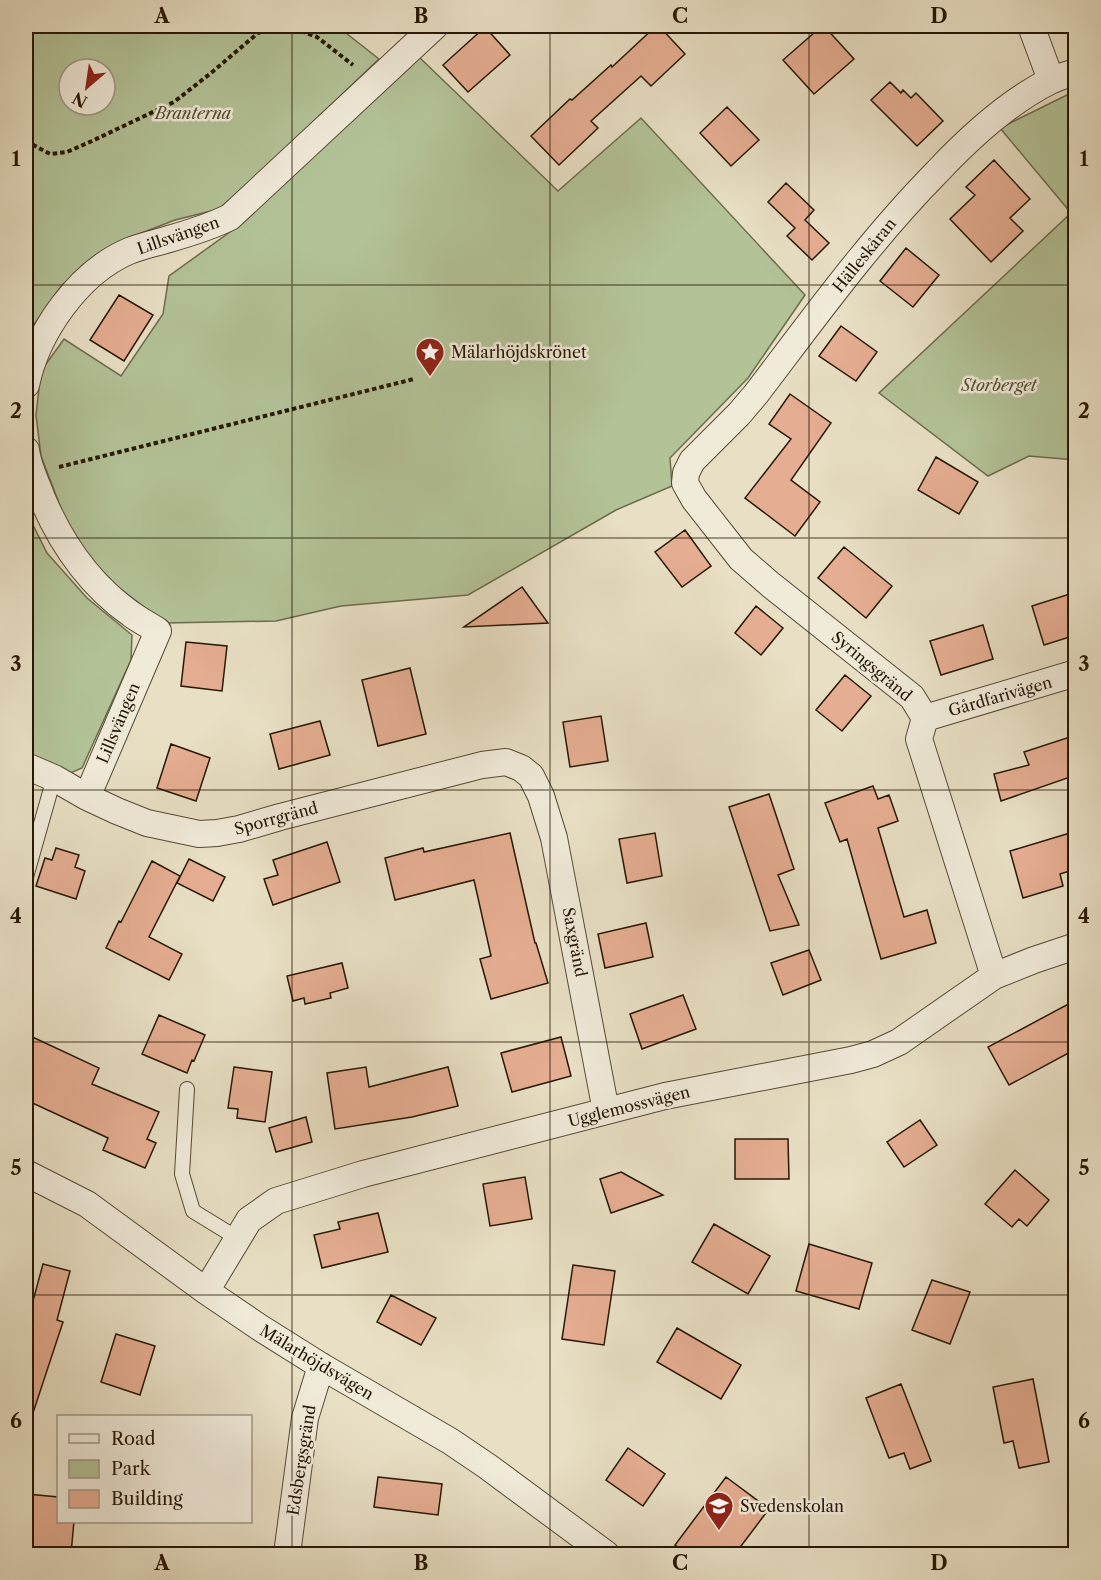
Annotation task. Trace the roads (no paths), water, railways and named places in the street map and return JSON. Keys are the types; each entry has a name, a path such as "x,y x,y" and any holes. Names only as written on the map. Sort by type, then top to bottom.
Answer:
{"street":[{"name":"Lillsvängen","path":"26,385 29,367 40,341 59,310 82,284 102,267 129,251 210,227 230,217 435,26"},
{"path":"1030,26 1051,80"},
{"name":"Hälleskåran","path":"686,473 692,461 739,414 874,242 956,152 1012,105 1051,80 1076,72"},
{"name":"Lillsvängen","path":"29,462 50,516 81,567 129,613 158,631 87,797"},
{"name":"Syringsgränd","path":"686,473 685,483 694,499 741,559 912,697 925,718 919,739 994,976"},
{"name":"Gårdfarivägen","path":"925,718 1076,674"},
{"name":"Sporrgränd","path":"26,766 117,811 147,822 199,834 239,830 482,765 506,762 521,768 531,776"},
{"name":"Saxgränd","path":"531,776 541,796 554,838 606,1111"},
{"name":"Ugglemossvägen","path":"206,1291 249,1220 276,1201 363,1174 665,1096 873,1054 918,1030 994,976 1076,946"},
{"name":"Mälarhöjdsvägen","path":"26,1173 87,1204 258,1327 450,1441 606,1554"},
{"name":"Edsbergsgränd","path":"287,1554 305,1418 321,1366"}],"lane":[{"path":"26,877 54,778"},
{"path":"187,1089 182,1174 193,1212 237,1238"}],"place":[{"name":"Mälarhöjdskrönet","path":"430,378"},
{"name":"Svedenskolan","path":"719,1532"}],"park label":[{"name":"Branterna","path":"193,113"},
{"name":"Storberget","path":"999,385"}]}
